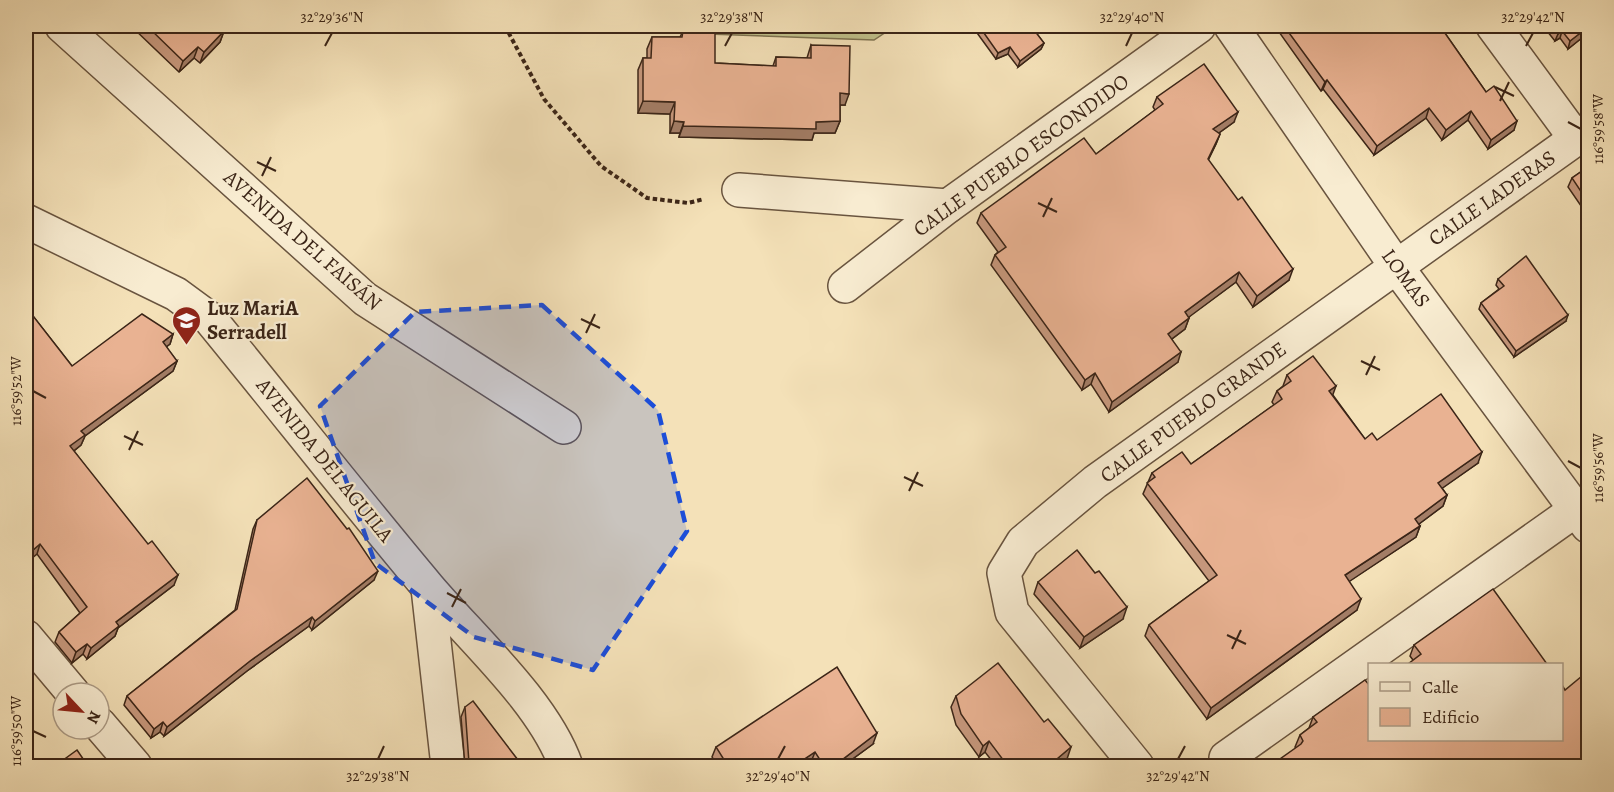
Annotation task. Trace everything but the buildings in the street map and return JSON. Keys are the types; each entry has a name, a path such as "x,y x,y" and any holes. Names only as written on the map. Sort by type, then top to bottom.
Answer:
{"street":[{"name":"AVENIDA DEL FAISÁN","path":"62,26 365,299 564,427"},
{"name":"CALLE PUEBLO ESCONDIDO","path":"845,286 948,206 1199,26"},
{"name":"LOMAS","path":"1231,26 1396,266 1583,517"},
{"path":"1493,26 1582,135"},
{"name":"CALLE LADERAS","path":"1396,266 1582,135"},
{"path":"739,190 948,206"},
{"name":"AVENIDA DEL AGUILA","path":"26,221 176,294 210,319 428,588 528,701 560,749 566,766"},
{"name":"CALLE PUEBLO GRANDE","path":"1137,766 1012,612 1004,573 1023,542 1095,482 1396,266"},
{"path":"1226,758 1583,517"},
{"path":"428,588 448,766"},
{"path":"26,637 63,681"},
{"path":"111,738 135,766"}],"path":[{"path":"513,26 506,28 544,99 601,166 648,198 688,203 739,190"}],"highlighted area":[{"path":"542,305 658,410 687,531 593,670 474,637 375,563 320,406 415,312"}],"green space":[{"path":"564,26 895,26 874,40 569,29"}],"place":[{"name":"Luz MariA Serradell","path":"186,346"}]}
